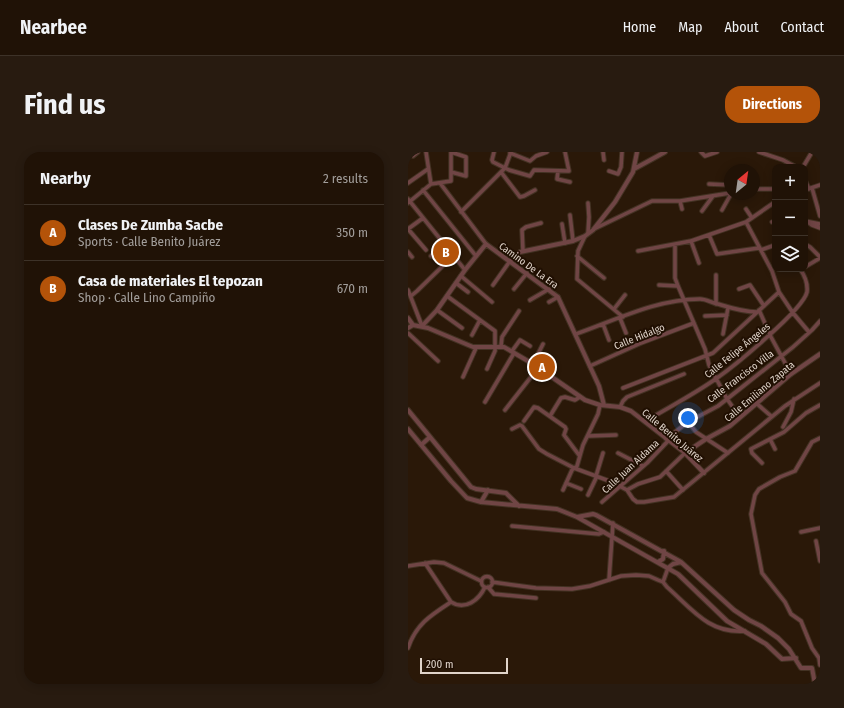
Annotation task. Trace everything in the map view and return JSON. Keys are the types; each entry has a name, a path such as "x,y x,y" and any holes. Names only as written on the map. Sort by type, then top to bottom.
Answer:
{"street":[{"path":"408,152 413,156 418,152"},
{"path":"426,152 431,184"},
{"path":"451,172 464,176 466,175 466,157 451,152 451,172 451,181 431,184 409,201 465,270"},
{"path":"494,152 492,160 505,168 530,176 534,170 569,171 565,152"},
{"path":"462,212 505,168 510,153 530,161 536,156 548,152"},
{"path":"603,152 604,160"},
{"path":"609,171 618,173 621,166 622,152"},
{"path":"626,333 622,317 578,281 577,256 579,246 615,202 634,170 637,152"},
{"path":"634,170 665,152"},
{"path":"701,152 705,156 717,152"},
{"path":"759,152 783,160 788,164"},
{"path":"805,164 812,152"},
{"path":"408,183 428,169"},
{"path":"558,171 557,179 570,182"},
{"path":"501,172 520,197 535,190"},
{"name":"Camino De La Era","path":"440,183 486,244 550,289 558,297 599,386 602,405"},
{"path":"709,184 724,185"},
{"path":"820,184 809,189 820,216"},
{"path":"760,189 772,189"},
{"path":"423,190 476,256"},
{"path":"593,230 652,201 680,201 724,195"},
{"path":"702,211 713,196"},
{"path":"722,210 727,200"},
{"path":"680,201 682,209"},
{"path":"587,235 588,203"},
{"path":"638,251 691,241 746,222 772,204"},
{"path":"746,208 752,218"},
{"path":"570,215 573,241"},
{"path":"423,218 408,229 426,250"},
{"path":"746,222 772,271"},
{"path":"808,222 820,224"},
{"path":"523,250 522,230 526,227 541,223"},
{"path":"808,223 820,228"},
{"path":"562,224 565,243"},
{"path":"709,234 717,254 760,249 772,246"},
{"path":"492,285 516,254 523,250 565,243 587,235"},
{"path":"691,241 699,264"},
{"path":"408,290 422,326 437,310 465,270 486,244"},
{"path":"675,244 675,278 678,286 705,349 709,366 727,399 740,417"},
{"path":"431,256 445,245"},
{"path":"808,245 820,258 808,265"},
{"path":"408,252 412,257"},
{"path":"411,296 454,255"},
{"path":"577,256 604,278"},
{"path":"772,272 779,292 793,313 810,332"},
{"name":"Calle Felipe Ángeles","path":"646,422 716,379 793,313 804,299 806,293 806,282 802,272"},
{"path":"514,289 527,273"},
{"path":"716,275 716,304"},
{"path":"461,276 492,302"},
{"path":"456,283 468,292"},
{"path":"659,285 678,286"},
{"path":"739,289 750,285 764,306"},
{"path":"530,300 550,289"},
{"path":"623,388 716,351 779,292"},
{"path":"614,309 626,294"},
{"path":"447,296 495,331 495,351 487,369"},
{"path":"549,302 558,297"},
{"path":"576,334 650,307 685,301 704,300 728,308 743,311 758,311"},
{"path":"723,334 728,308"},
{"path":"437,310 462,328"},
{"path":"501,346 502,337 519,311"},
{"path":"758,311 791,374"},
{"path":"705,316 727,315"},
{"path":"408,318 414,325 408,328"},
{"path":"472,335 480,320"},
{"name":"Calle Francisco Villa","path":"667,440 688,422 718,406 727,399 810,332 820,321"},
{"name":"Calle Hidalgo","path":"590,366 694,322"},
{"path":"603,324 609,340"},
{"name":"Calle Benito Juárez","path":"414,325 422,326 476,348 501,346 533,364 580,397 590,402 620,407 631,411 685,453 704,473"},
{"path":"408,332 438,361"},
{"path":"485,402 520,340 530,346"},
{"path":"533,364 543,344"},
{"path":"463,377 476,348"},
{"name":"Calle Emiliano Zapata","path":"627,490 638,484 660,478 685,453 706,438 725,430 791,374 820,354"},
{"path":"505,410 538,368"},
{"path":"620,407 627,397 684,374"},
{"path":"512,429 520,425 522,426 539,449 547,454 574,468 621,486 627,490 633,500 644,502 674,497 771,416 794,399 820,383"},
{"path":"550,416 561,398 565,397 576,400 580,397"},
{"path":"784,429 791,412 794,399"},
{"path":"756,403 771,416"},
{"path":"563,490 574,468 577,466 583,445 602,405"},
{"path":"762,463 752,453 752,448 770,439 806,413 820,405"},
{"path":"524,421 536,407 565,427 566,429 564,435 580,455"},
{"path":"408,410 469,485 473,488 506,493 519,506"},
{"path":"688,422 696,432 728,452"},
{"path":"408,429 464,496 471,500 481,502 557,509 577,517 678,574 727,621 766,644 782,659 796,658"},
{"path":"588,436 616,435"},
{"path":"421,445 430,437"},
{"path":"820,438 812,442 794,472 780,477 759,489 755,495 751,513 762,573 785,602 793,616 802,623 812,648 818,656 820,665"},
{"path":"770,439 775,450"},
{"name":"Calle Juan Aldama","path":"602,502 643,466 667,440"},
{"path":"588,495 603,453"},
{"path":"618,453 643,466"},
{"path":"666,471 683,490"},
{"path":"566,483 581,489"},
{"path":"481,502 488,490"},
{"path":"577,517 593,514 613,523 681,562 737,613 761,626 778,638 796,658 801,668 812,668 815,684"},
{"path":"609,580 613,523"},
{"path":"512,526 580,533 599,534 604,532"},
{"path":"801,532 820,528"},
{"path":"816,541 820,561"},
{"path":"658,562 663,559 664,551"},
{"path":"408,566 437,562 446,563 481,582 482,585 487,587 494,594 536,598"},
{"path":"663,582 668,568 673,564 681,562"},
{"path":"425,563 451,602 455,604 472,603 492,582"},
{"path":"481,582 487,577 491,579 492,582 536,588 572,589 590,586 624,576 649,576 663,582 667,588 708,624 734,632 745,631"},
{"path":"408,648 413,635 420,625 451,602"}],"place":[{"name":"Casa de materiales El tepozan","path":"446,252"},
{"name":"Clases De Zumba Sacbe","path":"542,367"}]}
